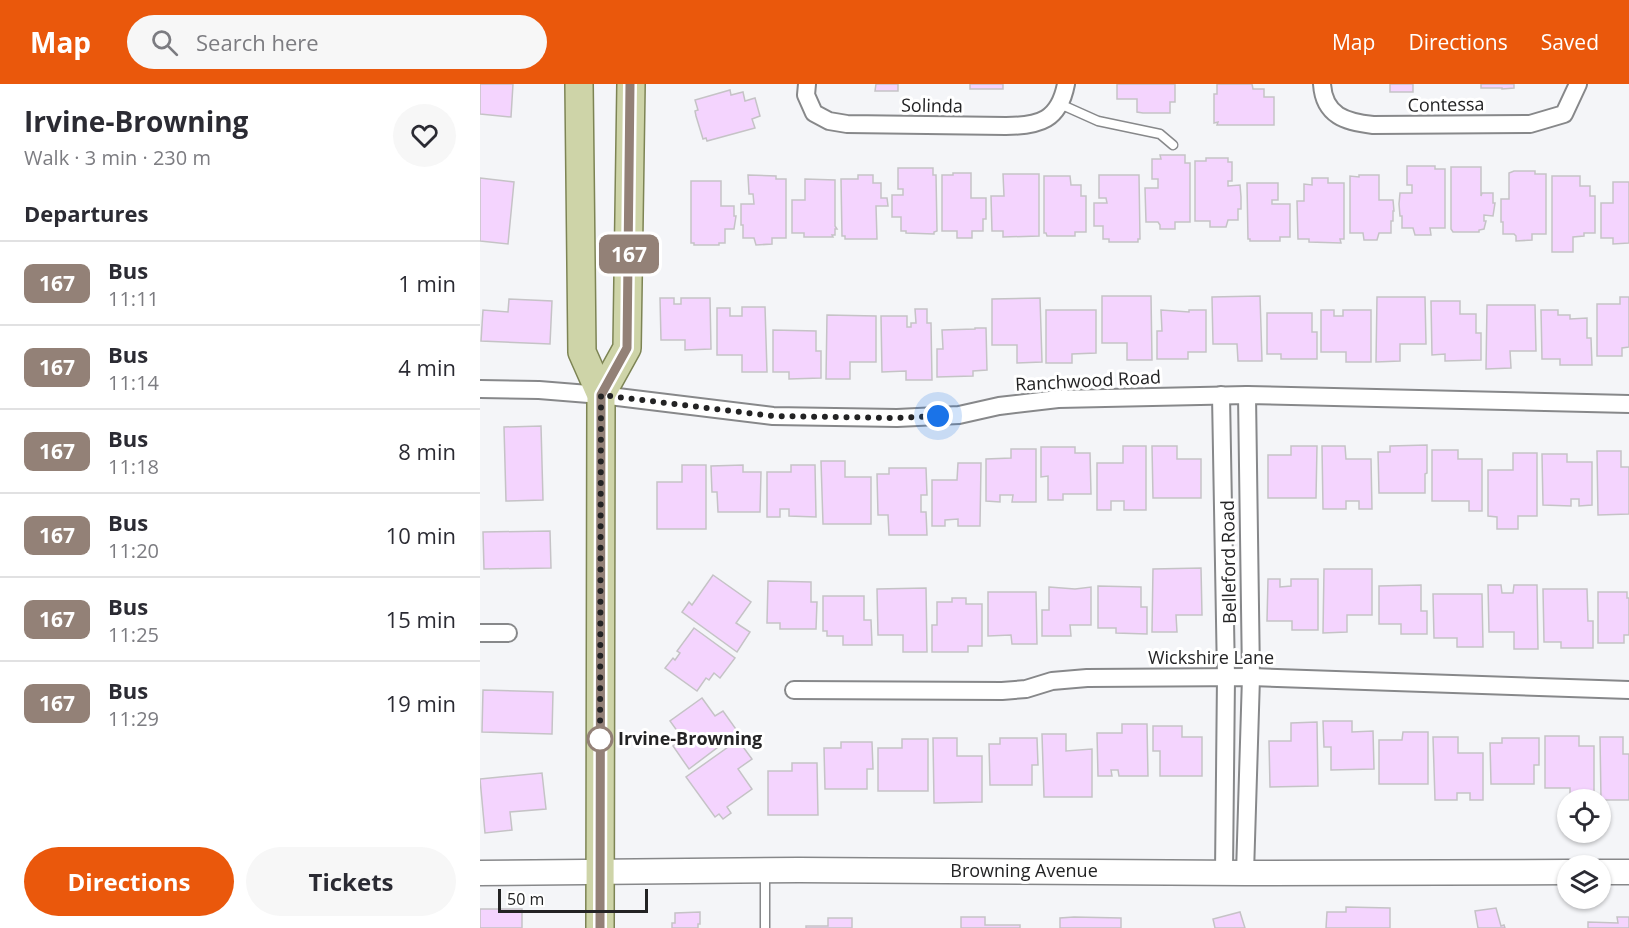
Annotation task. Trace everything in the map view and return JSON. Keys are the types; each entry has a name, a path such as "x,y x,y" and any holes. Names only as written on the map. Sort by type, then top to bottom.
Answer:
{"main road":[{"path":"579,84 582,352 601,395 600,928"},
{"path":"601,395 627,348 630,84"}],"street":[{"name":"Solinda","path":"807,84 806,95 814,113 829,121 846,124 1030,126 1055,110"},
{"path":"1055,110 1066,84"},
{"name":"Contessa","path":"1322,84 1331,111 1350,122 1373,125 1530,124 1564,114 1578,84"},
{"name":"Ranchwood Road","path":"480,389 539,390 601,395 773,416 897,418 959,415 999,406 1058,399 1221,395 1629,404"},
{"name":"Belleford Road","path":"1221,395 1226,677 1234,873"},
{"name":"Belleford Road","path":"1234,873 1251,677 1247,395"},
{"path":"480,633 508,633"},
{"name":"Wickshire Lane","path":"794,690 1002,691 1026,689 1052,681 1087,678 1251,677 1629,690"},
{"name":"Browning Avenue","path":"480,873 765,870 1557,872"},
{"path":"1611,872 1629,872"}],"lane":[{"path":"1055,110 1160,134 1173,145"},
{"path":"765,870 765,928"}],"building":[{"path":"480,84 513,84 511,117 480,114"},
{"path":"876,84 898,84 898,91 875,91"},
{"path":"970,84 1003,84 1003,89 970,89"},
{"path":"1117,84 1175,84 1175,102 1170,102 1170,113 1137,112 1137,99 1117,99"},
{"path":"1217,84 1252,84 1253,89 1264,89 1264,97 1274,97 1274,125 1217,125 1218,122 1214,123 1214,94 1217,94"},
{"path":"1390,84 1413,84 1413,92 1390,92"},
{"path":"1481,84 1514,84 1514,88 1481,88"},
{"path":"730,90 731,95 743,92 745,101 755,98 760,116 752,119 755,128 707,141 706,138 703,139 696,116 695,111 698,110 695,100"},
{"path":"1160,155 1185,155 1185,163 1190,163 1190,222 1175,222 1175,229 1160,229 1158,222 1146,222 1145,188 1158,188 1158,179 1152,179 1152,159 1161,159"},
{"path":"1206,158 1228,158 1228,162 1232,162 1232,181 1228,181 1228,186 1240,185 1241,209 1238,209 1238,220 1228,220 1226,227 1210,227 1210,221 1195,221 1195,161 1206,161"},
{"path":"1407,166 1435,166 1435,169 1445,169 1445,228 1430,228 1431,235 1415,235 1413,228 1402,228 1400,193 1412,193 1412,185 1407,185"},
{"path":"1451,167 1481,167 1481,196 1482,193 1493,193 1493,203 1495,203 1493,216 1484,215 1484,221 1486,221 1484,229 1479,232 1453,232 1451,229"},
{"path":"898,168 933,168 933,175 936,175 937,231 934,234 901,231 901,217 892,217 892,195 903,195 903,189 898,189"},
{"path":"1535,171 1535,174 1546,174 1546,234 1532,234 1532,240 1516,241 1514,234 1503,234 1501,199 1509,199 1509,173"},
{"path":"953,173 971,173 971,198 986,198 986,219 983,219 983,231 972,231 972,238 957,238 957,231 942,231 942,175 953,175"},
{"path":"1003,174 1039,174 1039,236 1003,237 1003,231 992,231 991,196 1004,196"},
{"path":"748,175 776,176 776,179 786,179 786,238 772,238 772,244 756,245 754,238 743,238 741,204 754,204 753,194 749,194"},
{"path":"858,175 873,175 873,183 881,183 881,198 887,198 888,206 876,206 877,239 845,239 845,236 842,236 841,179 858,179"},
{"path":"1099,175 1139,175 1140,239 1138,242 1109,242 1109,239 1103,239 1103,226 1094,226 1094,203 1107,203 1106,198 1099,198"},
{"path":"1359,175 1379,175 1379,200 1393,200 1391,233 1379,233 1377,240 1364,240 1363,233 1350,233 1350,176 1359,177"},
{"path":"1044,176 1070,176 1071,185 1081,185 1081,196 1086,196 1086,232 1075,232 1075,236 1047,236 1044,233"},
{"path":"1552,176 1580,176 1580,186 1590,186 1590,196 1595,196 1595,233 1584,233 1584,236 1573,237 1573,252 1552,252"},
{"path":"480,178 514,182 508,244 480,241"},
{"path":"1312,178 1328,178 1328,183 1344,183 1344,239 1340,239 1341,243 1309,242 1309,239 1298,239 1297,201 1304,201 1304,184 1312,185"},
{"path":"805,179 835,180 835,226 837,229 833,237 804,237 804,233 792,233 792,200 805,200"},
{"path":"691,181 721,181 721,206 734,206 734,216 736,216 734,229 725,229 725,243 694,245 691,243"},
{"path":"1613,182 1629,182 1629,243 1613,244 1613,238 1601,238 1601,203 1613,203"},
{"path":"1247,183 1278,183 1278,200 1272,200 1272,204 1290,204 1290,237 1280,237 1280,241 1250,241 1248,239"},
{"path":"1102,296 1151,296 1152,360 1127,360 1127,343 1102,343"},
{"path":"1260,296 1262,361 1238,361 1237,344 1213,344 1212,297"},
{"path":"1377,297 1425,297 1426,344 1400,344 1400,361 1376,362"},
{"path":"1620,297 1629,297 1629,347 1622,348 1622,356 1597,356 1597,304 1620,304"},
{"path":"660,298 674,298 674,304 681,304 681,298 710,298 711,349 685,350 685,340 661,340"},
{"path":"1040,298 1042,362 1017,363 1017,345 992,345 992,299"},
{"path":"509,299 552,301 550,344 481,341 483,310 508,312"},
{"path":"1431,301 1460,301 1460,314 1476,314 1476,333 1481,333 1481,360 1445,361 1445,354 1432,355"},
{"path":"1487,305 1535,305 1536,351 1510,351 1511,368 1486,369"},
{"path":"742,307 765,307 767,372 742,372 742,355 717,355 717,308 730,308 730,316 742,316"},
{"path":"915,309 927,309 927,323 931,323 932,380 906,380 906,371 882,372 881,316 907,316 907,327 911,327 911,323 916,323"},
{"path":"1046,310 1096,310 1096,353 1072,354 1072,363 1046,363"},
{"path":"1161,310 1189,312 1189,310 1206,310 1206,352 1188,352 1188,359 1157,359 1157,331 1162,331"},
{"path":"1321,310 1334,310 1334,316 1343,316 1343,310 1371,310 1371,362 1346,362 1346,352 1321,352"},
{"path":"1541,310 1558,310 1558,315 1570,315 1570,319 1587,318 1587,338 1591,338 1592,365 1560,365 1560,359 1542,359"},
{"path":"1267,313 1312,313 1312,332 1317,332 1317,359 1281,359 1281,354 1267,354"},
{"path":"827,315 876,316 876,362 850,362 850,379 826,379"},
{"path":"986,328 987,370 973,371 973,376 937,377 937,349 943,349 942,330"},
{"path":"773,330 816,331 816,351 821,351 821,378 789,379 789,372 773,372"},
{"path":"541,426 543,500 506,501 504,427"},
{"path":"1427,445 1425,493 1379,493 1378,452 1390,452 1390,446"},
{"path":"1123,446 1146,446 1146,510 1124,510 1124,501 1111,501 1111,510 1097,510 1097,463 1123,463"},
{"path":"1152,446 1177,446 1177,459 1201,459 1201,498 1153,498"},
{"path":"1291,446 1317,446 1316,498 1268,498 1268,455 1291,455"},
{"path":"1322,446 1345,446 1346,459 1371,459 1372,509 1359,509 1359,501 1346,501 1346,509 1323,509"},
{"path":"1041,447 1075,447 1075,453 1090,453 1091,494 1063,494 1063,500 1048,500 1048,476 1041,477"},
{"path":"1011,449 1036,449 1036,502 1012,502 1013,495 1000,495 1000,502 986,501 986,459 1011,458"},
{"path":"1432,450 1458,450 1458,459 1482,459 1482,511 1469,511 1469,501 1432,501"},
{"path":"1597,451 1621,451 1621,467 1629,467 1629,514 1598,515"},
{"path":"1513,453 1537,453 1537,516 1518,516 1518,529 1497,529 1497,517 1488,516 1488,470 1513,470"},
{"path":"1542,454 1567,454 1567,462 1592,462 1592,505 1579,506 1579,499 1571,499 1571,506 1543,505"},
{"path":"821,461 845,461 845,477 871,477 871,524 823,524"},
{"path":"958,463 981,463 980,526 958,526 958,519 945,520 945,526 932,526 932,480 957,480"},
{"path":"682,465 706,465 706,529 657,529 657,482 682,482"},
{"path":"743,465 743,472 761,472 760,512 718,512 717,492 712,492 711,466"},
{"path":"791,465 815,465 816,517 789,516 789,509 780,509 780,517 767,517 767,472 791,472"},
{"path":"889,468 926,468 927,495 921,495 921,512 926,512 927,535 889,535 888,515 878,515 877,474 889,474"},
{"path":"550,531 551,568 484,569 483,532"},
{"path":"1201,568 1202,615 1176,615 1177,632 1152,632 1153,569"},
{"path":"1324,569 1372,569 1372,615 1347,615 1347,632 1323,633"},
{"path":"713,575 751,602 736,623 750,632 737,652 682,612 689,602 692,605"},
{"path":"1268,579 1280,579 1280,587 1291,586 1291,579 1318,579 1318,630 1292,630 1292,621 1267,621"},
{"path":"768,581 811,582 811,602 817,602 816,629 780,629 780,623 767,623"},
{"path":"1421,585 1421,611 1427,611 1427,634 1401,634 1401,624 1379,624 1379,586"},
{"path":"1488,585 1501,585 1502,593 1513,593 1514,585 1537,585 1538,649 1514,649 1514,632 1489,632"},
{"path":"1098,586 1141,587 1141,607 1147,607 1147,634 1116,633 1116,628 1098,628"},
{"path":"1049,587 1075,589 1091,587 1091,625 1070,625 1071,636 1042,636 1042,610 1049,610"},
{"path":"926,588 927,652 903,652 903,635 878,635 877,589"},
{"path":"1543,589 1587,589 1588,621 1593,621 1593,648 1561,648 1561,642 1544,642"},
{"path":"988,592 1036,592 1037,644 1012,644 1011,635 988,636"},
{"path":"1598,592 1627,592 1629,635 1624,635 1624,643 1598,643"},
{"path":"1433,594 1482,594 1483,647 1457,647 1457,638 1434,638"},
{"path":"823,596 864,596 864,620 871,620 872,645 843,645 843,636 827,636 827,631 823,631"},
{"path":"952,598 966,598 966,604 982,604 982,646 968,646 968,652 932,652 932,625 937,625 937,602 952,602"},
{"path":"694,628 735,658 720,678 714,673 709,680 706,678 697,691 665,668 673,658 675,660 680,653 677,651"},
{"path":"483,690 553,692 552,734 482,732"},
{"path":"702,698 715,716 723,711 738,732 689,769 673,746 683,739 670,721"},
{"path":"1323,721 1352,721 1352,732 1373,731 1374,769 1331,770 1331,747 1324,747"},
{"path":"1317,722 1318,786 1270,787 1269,741 1291,741 1291,723"},
{"path":"1122,724 1147,724 1148,776 1119,776 1118,770 1111,770 1112,776 1098,776 1097,733 1122,733"},
{"path":"1153,726 1182,726 1182,737 1202,737 1202,776 1160,776 1160,751 1153,751"},
{"path":"1403,732 1428,732 1428,784 1379,784 1379,740 1402,740"},
{"path":"1042,734 1066,734 1066,751 1092,749 1092,797 1044,797"},
{"path":"1545,736 1579,736 1579,746 1594,746 1594,789 1545,788"},
{"path":"1433,737 1458,737 1458,753 1483,753 1483,800 1470,800 1470,793 1457,793 1457,800 1435,800"},
{"path":"1600,737 1623,737 1623,754 1629,754 1629,800 1611,800 1611,789 1601,789"},
{"path":"933,738 957,738 957,756 982,756 982,802 934,803"},
{"path":"1000,738 1037,738 1038,765 1032,765 1032,785 990,785 989,744 1000,744"},
{"path":"1502,738 1539,738 1539,765 1534,765 1534,784 1491,784 1490,743 1502,743"},
{"path":"902,739 928,739 928,791 878,791 878,748 902,748"},
{"path":"738,740 752,759 738,769 752,789 727,807 731,813 723,819 719,814 715,817 686,777"},
{"path":"841,742 872,742 873,769 867,769 867,789 825,789 824,748 841,748"},
{"path":"792,763 817,763 818,815 768,815 768,771 792,771"},
{"path":"542,773 546,809 510,812 512,830 485,833 480,779"},
{"path":"1346,907 1390,908 1390,928 1326,928 1327,912 1346,912"},
{"path":"1496,908 1501,926 1504,925 1505,928 1478,928 1475,911"},
{"path":"480,909 522,909 522,928 480,928"},
{"path":"700,912 698,928 672,928 672,923 675,923 675,913"},
{"path":"1240,912 1245,928 1215,928 1213,919"},
{"path":"961,917 985,917 985,925 1020,925 1020,928 961,928"},
{"path":"1617,917 1629,917 1629,928 1588,928 1588,922 1618,923"},
{"path":"828,918 852,918 852,928 806,928 806,926 828,926"},
{"path":"1060,918 1121,918 1121,928 1060,928"}],"bus line":[{"name":"167","path":"600,928 601,395 627,348 630,84"}],"place":[{"name":"Irvine-Browning","path":"600,739"}],"route":[{"path":"600,739 600,746 601,395 773,416 897,418 938,416"}]}
